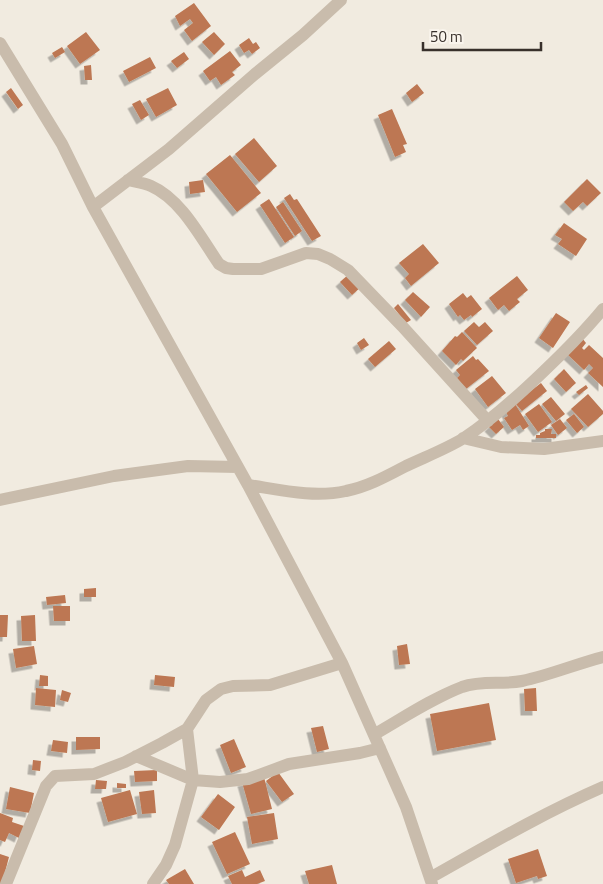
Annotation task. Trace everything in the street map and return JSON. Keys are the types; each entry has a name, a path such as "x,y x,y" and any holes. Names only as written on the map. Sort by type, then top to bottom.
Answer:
{"street":[{"path":"93,207 170,149 255,74 304,35 341,0"},
{"path":"0,43 62,144 93,207 238,467 342,663 406,807 431,881 530,822 603,786"},
{"path":"128,180 151,186 163,193 178,206 219,264 226,268 262,268 306,253 318,254 348,270 402,326 488,421"},
{"path":"248,486 298,493 322,494 347,491 380,479 463,438 488,421 522,392 584,333 603,309"},
{"path":"463,438 501,447 544,449 603,441"},
{"path":"0,500 114,476 188,466 238,467"},
{"path":"374,734 434,700 461,688 483,682 521,681 603,657"},
{"path":"6,884 46,786 53,778 60,775 84,776 94,774 125,762 187,729 206,700 221,689 233,686 270,685 342,663"},
{"path":"153,884 166,865 175,844 193,780 187,729"},
{"path":"136,756 193,780 220,782 248,779 290,764 380,748"}],"building":[{"path":"194,3 211,26 192,41 184,30 193,23 190,19 180,26 175,16"},
{"path":"86,32 100,50 80,64 67,46"},
{"path":"214,32 225,44 214,55 202,42"},
{"path":"249,38 253,44 256,42 260,48 252,54 249,50 244,53 239,45"},
{"path":"62,47 65,52 55,58 52,53"},
{"path":"230,51 241,65 232,72 235,75 221,85 216,77 210,81 203,71"},
{"path":"184,52 189,59 177,68 171,61"},
{"path":"150,57 156,68 129,82 123,71"},
{"path":"91,65 92,80 85,80 84,66"},
{"path":"417,84 424,93 412,102 406,93"},
{"path":"11,88 23,105 18,109 6,92"},
{"path":"168,88 177,105 156,117 146,99"},
{"path":"140,100 149,115 141,120 132,104"},
{"path":"392,109 407,144 403,145 406,152 395,157 378,115"},
{"path":"254,138 277,166 259,182 235,154"},
{"path":"230,155 261,193 237,212 206,174"},
{"path":"587,179 601,193 587,206 583,202 573,211 564,202"},
{"path":"203,180 205,192 190,194 189,182"},
{"path":"290,194 294,200 297,199 321,236 312,241 284,198"},
{"path":"269,199 294,237 285,243 260,205"},
{"path":"283,202 302,231 295,236 276,207"},
{"path":"564,223 587,239 576,256 558,244 562,239 555,235"},
{"path":"423,244 439,263 411,286 405,278 409,274 399,263"},
{"path":"349,274 361,287 352,295 340,282"},
{"path":"517,276 528,290 517,299 520,302 509,311 504,305 498,310 489,298"},
{"path":"413,292 430,307 421,317 405,300"},
{"path":"463,293 467,298 471,295 482,309 472,317 471,315 464,320 460,315 458,317 449,304"},
{"path":"398,304 411,320 406,323 394,308"},
{"path":"556,313 570,322 553,348 539,338"},
{"path":"474,322 479,327 485,322 493,331 477,345 464,331"},
{"path":"462,332 477,348 463,361 461,359 456,365 442,351 455,336 457,337"},
{"path":"364,338 369,345 361,350 357,343"},
{"path":"582,338 586,343 582,348 584,350 589,345 603,358 603,387 588,373 593,368 589,364 584,370 567,354"},
{"path":"389,341 396,349 375,367 368,359"},
{"path":"473,356 489,371 466,389 457,378 460,375 456,370"},
{"path":"564,369 576,383 566,392 554,379"},
{"path":"492,376 506,393 488,407 475,389"},
{"path":"541,383 547,391 522,411 515,403"},
{"path":"586,385 588,388 579,395 576,392"},
{"path":"588,394 603,411 603,414 588,427 571,409"},
{"path":"551,397 565,414 556,421 542,404"},
{"path":"515,404 529,426 523,430 520,425 512,430 504,418 508,416 505,410"},
{"path":"539,404 552,422 538,432 525,414"},
{"path":"574,414 584,427 577,433 566,420"},
{"path":"498,419 504,427 496,434 489,427"},
{"path":"560,419 567,428 558,435 551,425"},
{"path":"545,429 552,429 551,434 556,434 556,438 536,438 536,435 540,435"},
{"path":"96,588 96,597 84,597 84,589"},
{"path":"65,595 66,603 47,605 46,597"},
{"path":"53,606 70,606 70,621 54,621"},
{"path":"0,615 8,615 7,637 0,637"},
{"path":"35,615 36,641 22,641 21,616"},
{"path":"407,644 410,664 399,665 397,646"},
{"path":"34,646 37,664 16,668 13,649"},
{"path":"40,675 48,676 48,686 39,686"},
{"path":"155,675 175,677 174,687 154,685"},
{"path":"36,688 56,690 55,707 35,705"},
{"path":"536,688 537,711 525,711 524,689"},
{"path":"62,690 71,693 68,702 60,700"},
{"path":"489,703 496,740 437,751 430,714"},
{"path":"323,726 329,749 317,752 311,728"},
{"path":"76,737 100,737 100,749 76,750"},
{"path":"234,739 246,767 231,773 220,745"},
{"path":"53,740 68,742 67,753 51,751"},
{"path":"33,760 41,761 40,771 32,770"},
{"path":"157,770 157,781 135,782 134,771"},
{"path":"278,772 294,794 282,802 266,781"},
{"path":"264,777 272,809 251,814 242,782"},
{"path":"96,780 107,781 106,789 95,789"},
{"path":"117,783 126,784 126,788 117,788"},
{"path":"10,787 34,793 30,813 6,809"},
{"path":"130,790 137,814 108,822 101,798"},
{"path":"154,790 156,813 142,814 139,792"},
{"path":"218,794 235,807 219,830 201,817"},
{"path":"0,813 13,818 12,822 24,826 19,838 9,833 5,842 0,840"},
{"path":"274,813 278,839 252,844 247,817"},
{"path":"235,832 250,864 227,874 212,842"},
{"path":"538,849 547,876 538,879 537,876 516,883 508,859"},
{"path":"0,854 9,857 2,884 0,884"},
{"path":"332,865 337,884 309,884 305,871"},
{"path":"185,869 194,884 169,884 166,880"},
{"path":"242,870 245,877 260,870 265,881 257,884 232,884 228,876"}]}
